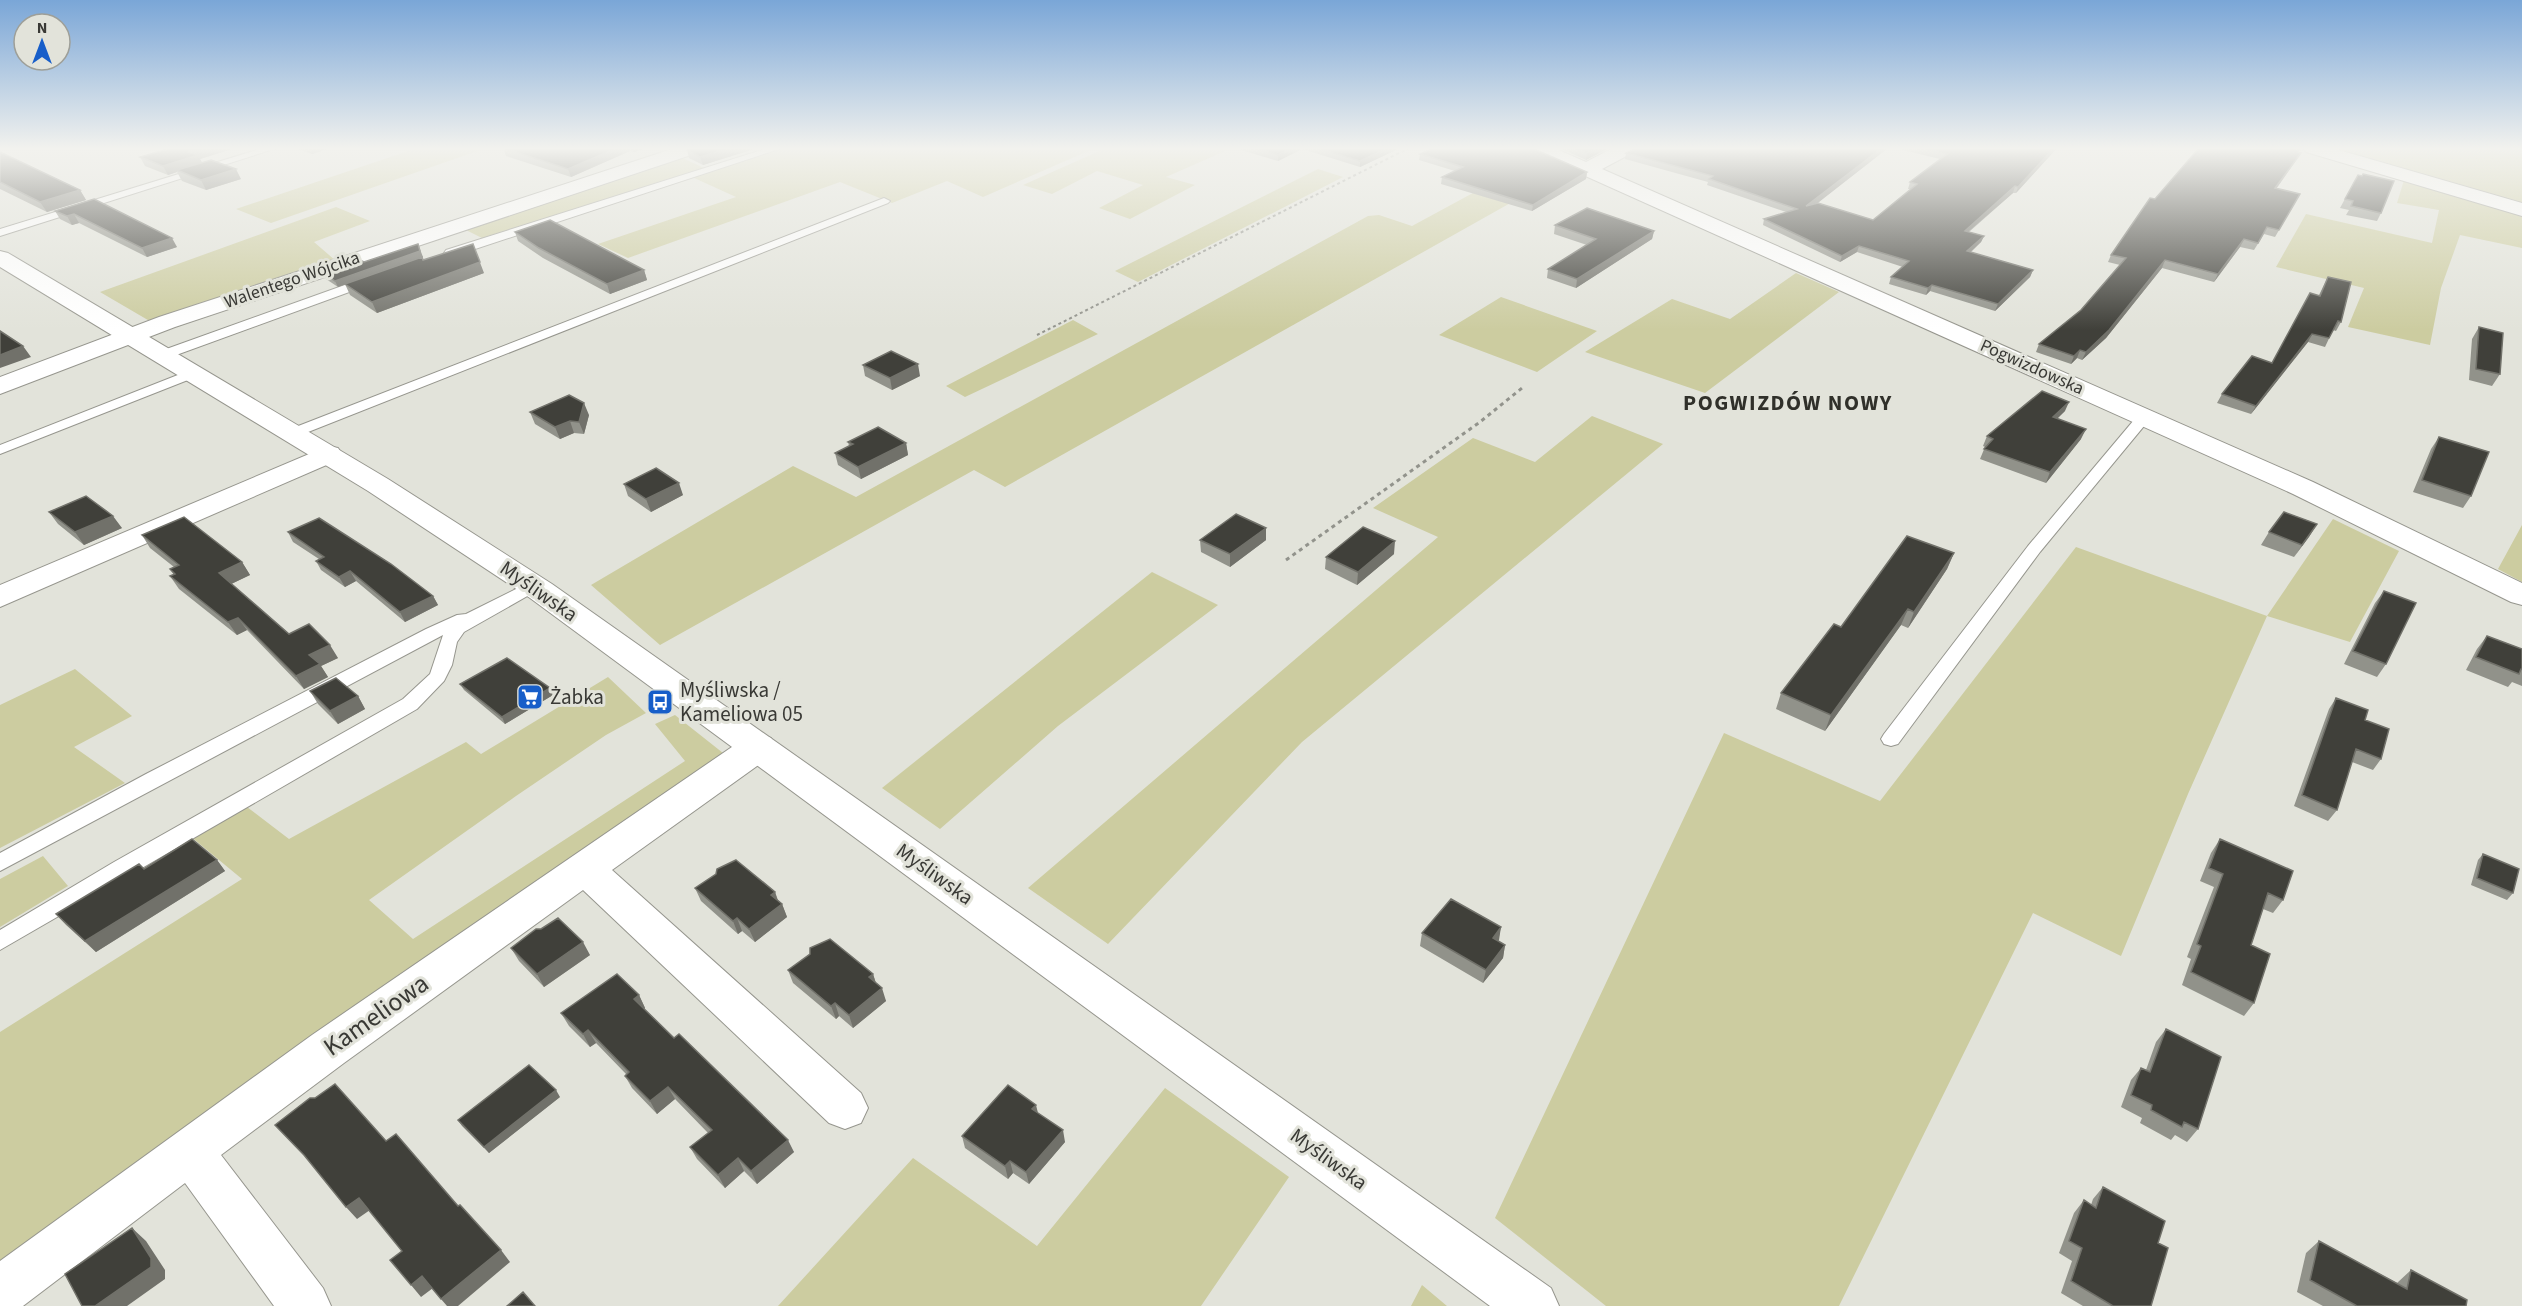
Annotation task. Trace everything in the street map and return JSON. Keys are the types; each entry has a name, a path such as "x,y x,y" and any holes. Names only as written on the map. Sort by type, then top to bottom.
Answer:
{"street":[{"name":"Walentego Wójcika","path":"0,386 132,336 504,209"},
{"name":"Pogwizdowska","path":"1680,209 2322,497 2522,595"},
{"name":"Myśliwska","path":"0,258 328,454 532,586 1533,1306"},
{"path":"0,597 328,454"},
{"name":"Kameliowa","path":"0,1292 328,1048 758,747"},
{"path":"585,868 845,1108"},
{"path":"189,1150 305,1306"}],"lane":[{"path":"0,233 77,209"},
{"path":"440,256 587,209"},
{"path":"293,433 864,209"},
{"path":"0,450 178,364 386,274"},
{"path":"1891,739 2034,549 2144,417"},
{"path":"0,863 153,779 411,644 532,586"},
{"path":"0,941 122,868 411,704 438,677 443,665 445,647 453,632 495,605"}],"path":[{"path":"1037,335 1288,209"},
{"path":"1286,560 1480,422 1522,388"}],"green space":[{"path":"236,209 311,209 271,223"},
{"path":"331,209 341,209 370,221 314,242 336,261 153,323 100,292"},
{"path":"510,209 574,209 482,238 458,226"},
{"path":"701,209 765,209 628,258 598,244"},
{"path":"1102,209 1149,209 1130,219"},
{"path":"1238,209 1281,209 1138,282 1115,271"},
{"path":"1443,209 1500,209 1005,487 974,470 660,645 591,585 793,466 856,497 1368,216 1379,215 1412,226"},
{"path":"2433,209 2504,209 2522,214 2522,248 2460,235 2441,288 2430,345 2348,327 2364,288 2276,267 2306,214 2432,243 2439,210"},
{"path":"1796,273 1839,292 1705,393 1585,352 1672,299 1730,319"},
{"path":"1501,297 1597,331 1537,372 1439,335"},
{"path":"1073,320 1098,334 965,397 946,386"},
{"path":"1592,416 1663,444 1302,742 1108,944 1028,888 1438,537 1373,508 1473,438 1535,462"},
{"path":"2333,519 2399,551 2350,642 2267,616"},
{"path":"2522,525 2522,582 2498,569"},
{"path":"2076,547 2267,616 2188,794 2121,956 2033,913 1839,1306 1606,1306 1495,1218 1724,733 1880,801"},
{"path":"1152,572 1218,605 1058,726 940,829 882,788"},
{"path":"75,669 132,716 74,747 125,783 0,848 0,705"},
{"path":"608,677 646,713 606,735 369,900 413,939 685,761 655,724 675,715 723,753 0,1272 0,1032 242,879 190,836 247,807 289,839 466,742 481,754"},
{"path":"43,856 68,886 0,927 0,879"},
{"path":"1165,1088 1289,1177 1201,1306 778,1306 913,1158 1037,1246"},
{"path":"1422,1285 1447,1306 1411,1306"}],"building":[{"path":"62,209 114,209 172,238 142,248 74,214 67,216 55,211"},
{"path":"1585,209 1590,209 1654,231 1577,279 1548,269 1596,239 1555,225"},
{"path":"1797,209 1837,209 1873,220 1887,209 1990,209 1965,231 1984,236 1967,251 2033,270 1998,304 1932,285 1928,288 1891,277 1909,261 1859,246 1842,256 1764,219"},
{"path":"2143,209 2291,209 2279,230 2267,227 2258,243 2244,239 2218,274 2165,260 2109,330 2086,352 2080,350 2074,356 2039,344 2081,310 2126,258 2111,255"},
{"path":"2364,209 2383,209 2381,213"},
{"path":"550,220 644,270 607,284 539,248 515,232"},
{"path":"418,244 420,251 335,281 324,273 364,262"},
{"path":"473,244 480,262 372,302 345,284 422,257 423,260"},
{"path":"2328,277 2351,282 2341,322 2338,321 2329,338 2312,334 2256,406 2222,394 2252,356 2272,363 2310,293 2320,296"},
{"path":"2479,327 2503,333 2500,374 2476,369"},
{"path":"0,331 23,346 0,355"},
{"path":"891,351 918,364 890,378 863,365"},
{"path":"2042,391 2069,402 2053,417 2086,429 2050,472 1984,449 1993,439 1987,436"},
{"path":"569,395 584,403 579,422 570,421 555,427 530,412"},
{"path":"878,427 906,443 858,467 835,453 853,444 848,442"},
{"path":"2439,437 2489,452 2471,496 2422,480"},
{"path":"656,468 679,483 646,499 624,484"},
{"path":"86,496 113,516 75,532 49,512"},
{"path":"2284,512 2317,524 2302,545 2269,532"},
{"path":"1236,514 1266,528 1230,554 1200,540"},
{"path":"184,517 242,562 219,573 289,634 309,624 330,645 309,655 320,664 296,676 238,618 228,622 170,576 175,574 170,569 179,565 142,535"},
{"path":"319,518 391,564 433,596 400,612 350,571 339,577 316,561 324,557 288,532"},
{"path":"1363,527 1395,541 1358,572 1326,557"},
{"path":"1907,536 1954,553 1914,612 1908,609 1831,715 1781,693 1834,624 1841,627"},
{"path":"2384,591 2416,603 2386,664 2353,651"},
{"path":"2487,636 2522,649 2522,669 2519,674 2476,657"},
{"path":"507,658 550,688 502,717 460,684"},
{"path":"336,678 358,696 330,711 310,691"},
{"path":"2336,698 2368,710 2365,720 2389,729 2381,759 2356,749 2337,810 2302,795"},
{"path":"192,839 217,860 85,941 56,914 139,864 144,869"},
{"path":"2220,839 2293,871 2283,900 2268,893 2251,945 2270,954 2254,1003 2191,972 2201,946 2197,944 2223,874 2209,868"},
{"path":"2483,854 2519,869 2513,893 2477,878"},
{"path":"736,860 775,892 771,895 782,904 749,929 737,918 733,921 695,888 716,874 717,869"},
{"path":"1451,899 1501,927 1493,938 1505,945 1486,970 1422,933"},
{"path":"558,918 583,942 537,974 511,948 536,929 541,929"},
{"path":"830,939 873,974 869,977 882,988 849,1015 835,1003 831,1006 788,970 810,954 810,948"},
{"path":"617,974 639,995 634,999 674,1038 679,1034 788,1140 751,1171 738,1158 718,1175 690,1147 712,1130 668,1087 650,1101 625,1076 629,1072 588,1030 583,1034 561,1013"},
{"path":"2166,1029 2221,1057 2198,1129 2184,1122 2182,1127 2151,1110 2152,1105 2131,1095 2141,1068 2150,1072"},
{"path":"529,1065 556,1090 484,1147 458,1120"},
{"path":"335,1084 386,1141 396,1134 458,1206 460,1205 501,1250 441,1299 422,1276 411,1285 390,1260 402,1251 359,1198 346,1207 304,1155 275,1125 310,1098 315,1098"},
{"path":"1008,1085 1036,1105 1032,1109 1063,1130 1026,1172 1010,1161 1005,1166 962,1136"},
{"path":"2103,1187 2165,1221 2158,1243 2168,1248 2151,1306 2113,1306 2071,1281 2082,1248 2069,1241 2084,1200 2096,1208"},
{"path":"132,1228 151,1258 151,1267 95,1306 82,1306 65,1274"},
{"path":"2319,1241 2407,1289 2411,1270 2467,1300 2466,1306 2357,1306 2310,1280"},
{"path":"523,1292 535,1306 507,1306"}],"place":[{"name":"Żabka","path":"530,697"},
{"name":"Myśliwska / Kameliowa 05","path":"660,702"}],"district":[{"name":"POGWIZDÓW NOWY","path":"1788,403"}]}
